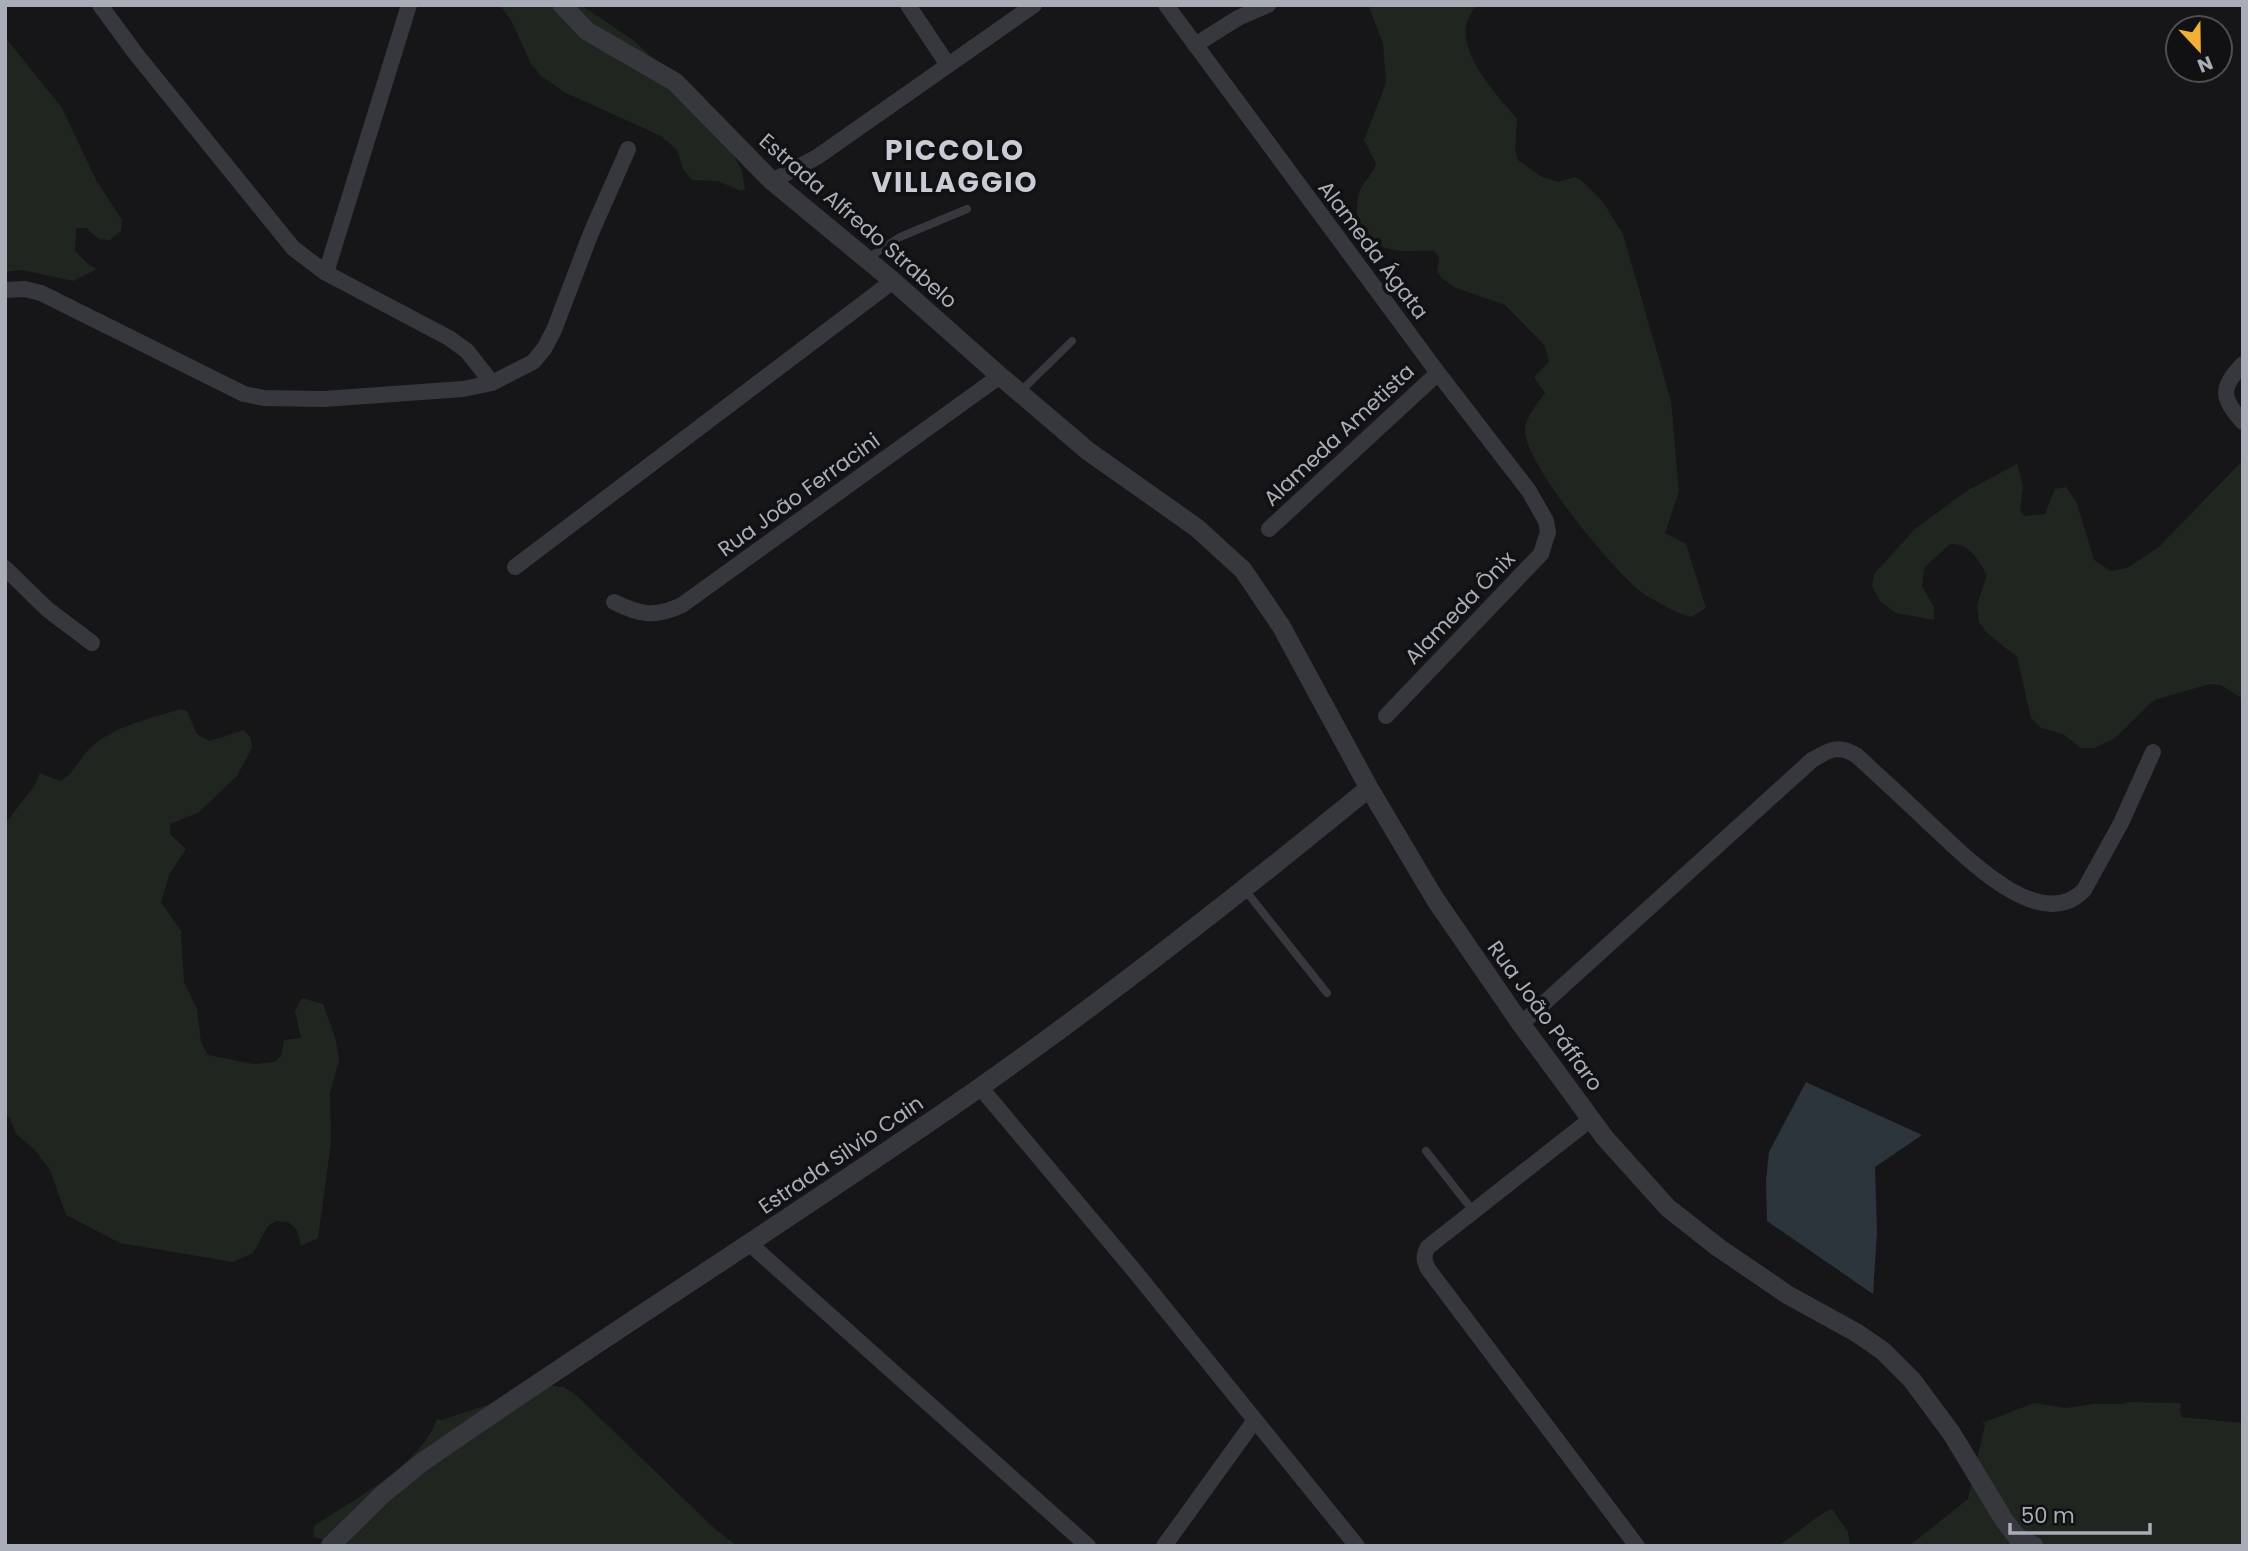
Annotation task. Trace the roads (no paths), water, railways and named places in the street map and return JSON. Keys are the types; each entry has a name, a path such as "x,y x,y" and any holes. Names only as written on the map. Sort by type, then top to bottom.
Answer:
{"street":[{"path":"100,5 136,54 293,248 326,273 449,338 467,351 492,383"},
{"path":"326,273 410,5"},
{"name":"Estrada Alfredo Strabelo","path":"562,5 587,31 675,82 772,181 1088,451"},
{"path":"908,5 948,65"},
{"path":"772,181 817,157 1034,5"},
{"name":"Alameda Ágata","path":"1166,5 1438,373 1529,491 1546,521"},
{"path":"1195,45 1238,18 1268,5"},
{"path":"5,290 25,289 41,293 244,394 264,398 324,399 463,389 492,383 533,362 544,349 628,149"},
{"path":"514,567 892,281"},
{"path":"2243,364 2227,382 2225,391 2226,399 2243,422"},
{"name":"Alameda Ametista","path":"1269,529 1438,373"},
{"name":"Rua João Ferracini","path":"614,602 629,610 646,614 666,613 682,605 1000,376"},
{"name":"Rua João Páffaro","path":"1088,451 1197,528 1243,570 1281,626 1369,788 1434,899 1521,1024 1637,1176 1691,1227 1788,1295 1857,1333 1883,1351 1912,1380 1952,1434 2017,1537 2034,1546"},
{"name":"Alameda Ônix","path":"1386,716 1541,554 1547,541 1546,521"},
{"path":"5,568 47,609 92,643"},
{"path":"1521,1024 1801,769 1834,749 1846,749 1856,755 1990,877 2025,898 2051,904 2075,899 2084,890 2121,823 2152,752"},
{"name":"Estrada Silvio Cain","path":"330,1546 382,1495 421,1463 980,1087 1125,982 1245,890 1369,788"},
{"path":"980,1087 1138,1274 1357,1546"},
{"path":"1591,1119 1428,1247 1424,1254 1427,1269 1637,1546"},
{"path":"750,1244 1088,1546"},
{"path":"1164,1546 1255,1420"}],"lane":[{"path":"865,260 900,237 967,208"},
{"path":"1019,393 1072,341"},
{"path":"1245,890 1327,993"},
{"path":"1426,1151 1474,1212"}],"district":[{"name":"PICCOLO VILLAGGIO","path":"955,166"}]}
